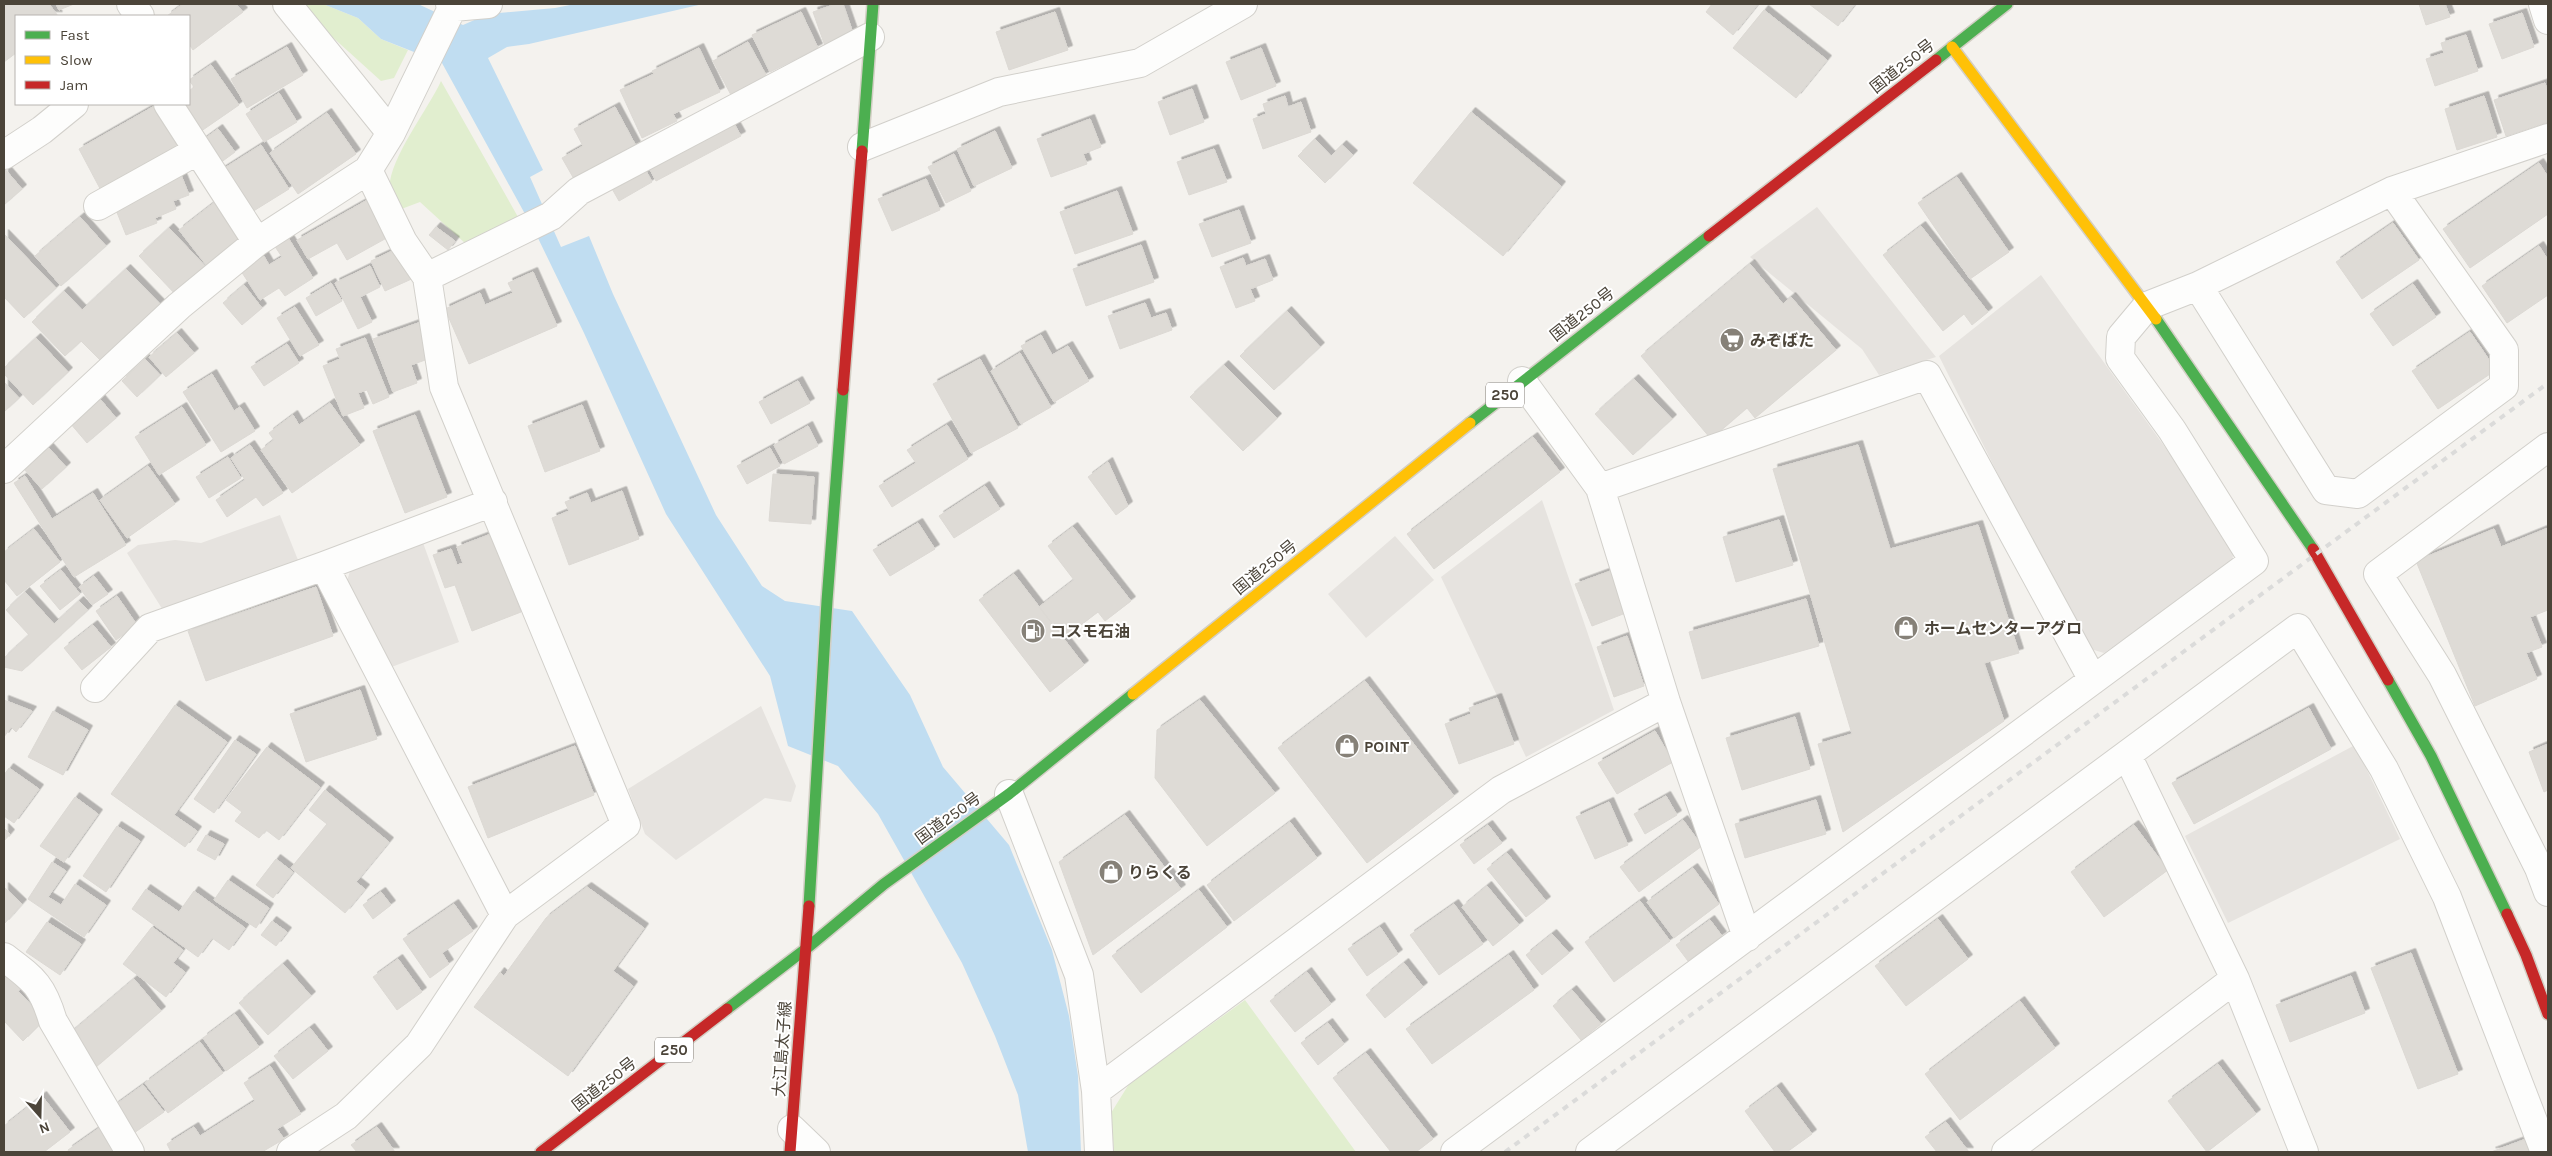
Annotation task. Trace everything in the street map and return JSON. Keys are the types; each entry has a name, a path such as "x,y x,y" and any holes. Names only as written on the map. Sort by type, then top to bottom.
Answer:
{"main road":[{"name":"大江島太子線","path":"791,1140 806,948 827,601 873,4"},
{"name":"国道250号","path":"541,1152 806,948 884,884 1009,794 1522,381 2007,4"},
{"path":"1952,47 2147,306 2316,554 2421,739 2526,956 2548,1014"}],"street":[{"path":"131,4 139,15"},
{"path":"287,4 391,133"},
{"path":"4,469 179,306 257,242 368,170 391,133 452,5 488,4"},
{"path":"862,147 999,92 1140,63 1243,4"},
{"path":"2543,4 2548,20"},
{"path":"427,277 526,230 551,216 579,191 870,37"},
{"path":"4,155 42,130 73,105"},
{"path":"169,105 257,242"},
{"path":"1455,1152 2254,561 2172,430 2120,358 2121,337 2147,306 2198,286 2392,191 2548,138"},
{"path":"98,206 197,150"},
{"path":"291,1152 346,1116 419,1045 506,915 626,825 444,387 427,277 402,242 368,170"},
{"path":"2198,286 2326,490 2358,494 2504,386 2504,350 2392,191"},
{"path":"1600,488 1927,375 2093,680"},
{"path":"1522,381 1600,488 1666,702 1747,937"},
{"path":"2548,447 2378,574 2442,675 2539,868 2548,892"},
{"path":"96,688 150,628 324,566 493,502"},
{"path":"324,566 506,915"},
{"path":"1590,1152 2298,628 2384,769 2446,897 2545,1152"},
{"path":"1096,1091 1501,790 1666,702"},
{"path":"2127,755 2235,979 2304,1152"},
{"path":"1009,794 1079,975 1096,1091 1099,1152"},
{"path":"4,957 34,980 46,997 52,1020 128,1145 130,1152"},
{"path":"2006,1152 2235,979"},
{"path":"791,1140 816,1152"}],"green space":[{"path":"304,4 323,4 358,18 381,39 408,50 394,78 381,81 318,24"},
{"path":"441,81 518,217 466,244 420,202 396,211 390,192 390,180 394,167"},
{"path":"1245,1000 1356,1152 1114,1152 1111,1113 1129,1084"}],"shaded area":[{"path":"1817,207 1936,357 1879,375 1862,349 1750,257"},
{"path":"2041,275 2234,543 2232,565 2104,653 2084,647 1939,356"},
{"path":"1542,500 1614,710 1526,757 1441,577"},
{"path":"280,515 300,565 166,615 127,553 138,545 175,540 201,543"},
{"path":"1395,536 1434,580 1366,638 1328,594"},
{"path":"422,540 459,642 386,669 345,587 352,565"},
{"path":"761,706 796,786 791,802 765,798 676,860 645,834 628,789"},
{"path":"2355,745 2400,839 2228,923 2185,836"}],"water":[{"path":"323,4 418,4 463,25 488,14 555,8 575,4 703,4 529,44 507,47 488,58 543,170 530,177 561,247 589,236 613,294 716,515 762,586 785,601 852,611 910,695 943,767 1009,845 1052,950 1069,1016 1078,1076 1081,1152 1028,1152 1018,1095 995,1036 962,963 878,814 838,766 788,746 770,676 666,514 584,333 536,234 442,63 381,39 358,18"}],"building":[{"path":"4,4 49,4 57,15 15,15 15,54 4,62"},
{"path":"56,4 74,4 59,10"},
{"path":"183,4 236,4 243,12 193,50 190,46 190,15 168,15"},
{"path":"836,4 843,4 854,36 825,46 813,12"},
{"path":"1712,4 1758,4 1733,35 1706,12"},
{"path":"1809,4 1855,4 1838,26"},
{"path":"2419,4 2445,4 2450,17 2426,25"},
{"path":"1764,10 1827,60 1796,98 1733,48"},
{"path":"801,12 818,48 770,72 752,35"},
{"path":"1055,12 1068,50 1009,70 996,32"},
{"path":"2522,13 2534,47 2502,59 2489,24"},
{"path":"2466,35 2478,71 2435,86 2426,59 2444,53 2441,43"},
{"path":"748,42 766,75 731,95 713,61"},
{"path":"287,47 303,75 247,108 231,79"},
{"path":"699,48 720,92 673,114 677,121 642,138 620,90 654,74 652,71"},
{"path":"1261,48 1276,86 1241,100 1226,62"},
{"path":"211,65 239,105 197,134 177,105 190,105 190,90 194,87 190,79"},
{"path":"2545,83 2548,93 2548,122 2506,136 2494,100"},
{"path":"1192,89 1204,122 1170,135 1158,102"},
{"path":"279,93 297,122 264,142 246,114"},
{"path":"1285,96 1288,107 1301,102 1311,132 1263,149 1253,119 1266,114 1263,104"},
{"path":"2484,96 2497,137 2457,150 2445,109"},
{"path":"156,105 159,105 191,148 105,198 79,149"},
{"path":"615,107 636,146 574,179 562,158 583,146 574,129"},
{"path":"1471,112 1561,186 1503,256 1413,183"},
{"path":"327,113 356,154 298,194 270,153"},
{"path":"1090,119 1101,147 1083,154 1087,164 1051,177 1037,139"},
{"path":"732,120 741,136 656,181 647,164"},
{"path":"218,129 235,152 216,166 199,143"},
{"path":"995,131 1012,168 974,186 957,149"},
{"path":"1315,139 1331,156 1342,145 1353,155 1325,183 1298,156"},
{"path":"261,145 289,189 247,215 220,171"},
{"path":"1214,149 1227,182 1189,195 1177,162"},
{"path":"954,154 971,191 946,203 928,167"},
{"path":"2539,163 2548,177 2548,214 2470,268 2443,229"},
{"path":"644,167 652,182 619,201 611,187"},
{"path":"4,168 22,189 4,205"},
{"path":"179,170 189,195 173,201 176,209 155,218 157,223 126,235 114,205"},
{"path":"1957,177 2009,252 1970,279 1918,203"},
{"path":"926,179 940,210 892,231 878,199"},
{"path":"1117,191 1133,234 1075,254 1060,212"},
{"path":"371,198 392,235 347,260 337,243 308,259 297,240"},
{"path":"219,199 247,236 207,266 179,230"},
{"path":"1239,210 1251,243 1212,257 1199,224"},
{"path":"80,217 106,246 61,286 35,256"},
{"path":"2393,223 2419,260 2362,299 2336,262"},
{"path":"1921,226 1988,312 1972,325 1964,314 1943,331 1883,255"},
{"path":"436,227 455,241 448,250 429,235"},
{"path":"169,228 207,268 177,296 139,256"},
{"path":"4,234 56,288 24,318 4,297"},
{"path":"287,236 313,278 285,296 279,288 260,300 239,268 262,253 269,265 282,257 274,245"},
{"path":"1141,245 1154,282 1086,306 1073,269"},
{"path":"2539,246 2548,260 2548,295 2507,323 2482,286"},
{"path":"401,247 416,277 385,291 371,261"},
{"path":"1243,258 1246,266 1265,259 1273,280 1250,289 1255,301 1236,308 1220,267"},
{"path":"1750,264 1783,304 1791,297 1836,350 1755,418 1747,408 1711,439 1641,356"},
{"path":"370,266 380,287 360,297 372,322 358,329 335,283"},
{"path":"126,269 163,307 103,363 81,341 65,356 32,322 64,291 82,310"},
{"path":"533,272 557,326 469,364 445,309 480,293 485,305 513,293 508,283"},
{"path":"331,283 342,301 316,316 306,298"},
{"path":"2413,284 2436,317 2393,346 2370,314"},
{"path":"244,285 262,308 242,325 223,303"},
{"path":"1145,303 1151,318 1166,313 1172,330 1120,349 1108,316"},
{"path":"295,307 319,345 300,356 277,318"},
{"path":"1287,311 1320,347 1274,390 1240,356"},
{"path":"421,322 434,357 411,365 417,383 393,392 373,339"},
{"path":"2470,332 2496,370 2438,409 2412,371"},
{"path":"177,333 194,353 166,377 149,357"},
{"path":"1041,335 1052,355 1068,346 1089,381 1054,402 1021,346"},
{"path":"36,338 68,372 33,405 4,374 4,368"},
{"path":"365,338 389,397 373,404 367,390 358,393 364,408 343,416 323,366 340,359 336,349"},
{"path":"287,344 299,363 264,386 251,367"},
{"path":"1020,353 1051,407 1021,424 991,371"},
{"path":"145,359 160,375 137,397 122,381"},
{"path":"980,359 1018,428 971,453 933,384"},
{"path":"1224,365 1277,418 1243,451 1190,397"},
{"path":"212,374 234,411 240,407 255,431 221,452 183,392"},
{"path":"1634,379 1672,419 1633,455 1595,414"},
{"path":"798,381 810,403 771,424 759,402"},
{"path":"4,382 19,398 4,412"},
{"path":"100,399 116,418 87,443 70,423"},
{"path":"330,403 360,445 292,493 261,450 274,440 269,433 293,415 299,425"},
{"path":"582,405 600,451 545,472 528,426"},
{"path":"182,407 206,445 159,475 135,437"},
{"path":"415,415 447,497 405,513 373,431"},
{"path":"947,425 968,459 892,507 879,486 916,463 907,450"},
{"path":"808,426 818,446 784,464 774,445"},
{"path":"1533,437 1560,472 1434,569 1407,534"},
{"path":"250,445 283,493 263,506 256,497 227,517 216,500 245,480 231,458"},
{"path":"1858,445 1890,549 1978,525 2019,653 1984,663 2004,721 1843,832 1818,744 1852,734 1773,469"},
{"path":"48,447 66,467 42,489 23,468"},
{"path":"770,448 780,466 747,484 737,466"},
{"path":"228,457 241,478 209,498 196,477"},
{"path":"1108,462 1128,506 1116,515 1088,477"},
{"path":"148,466 175,504 127,538 100,500"},
{"path":"773,474 814,477 811,524 769,521"},
{"path":"25,476 52,519 93,493 126,545 74,577 14,483"},
{"path":"985,486 1000,509 954,538 939,516"},
{"path":"622,491 639,539 569,565 552,518 569,511 565,502 587,493 591,503"},
{"path":"1779,520 1793,565 1736,582 1723,537"},
{"path":"918,523 935,549 890,576 873,550"},
{"path":"1073,527 1131,601 1105,621 1098,612 1064,638 1039,607 1074,580 1048,546"},
{"path":"2548,528 2548,610 2530,617 2542,647 2526,653 2537,679 2475,706 2416,561 2494,529 2501,547"},
{"path":"34,529 60,562 17,596 4,580 4,552"},
{"path":"491,534 521,612 472,631 455,585 445,588 433,555 451,549 457,565 463,563 457,547"},
{"path":"1616,569 1631,611 1592,626 1575,584"},
{"path":"61,570 80,594 60,610 40,586"},
{"path":"1014,574 1084,665 1050,692 979,600"},
{"path":"94,576 108,594 92,605 79,587"},
{"path":"316,587 333,636 206,681 188,631"},
{"path":"25,592 54,624 79,601 88,610 22,671 4,667 4,658 29,635 6,610"},
{"path":"117,596 137,625 116,640 96,611"},
{"path":"1806,599 1819,646 1702,679 1689,632"},
{"path":"93,625 111,647 82,670 64,648"},
{"path":"1627,636 1644,686 1614,697 1597,647"},
{"path":"1365,681 1454,796 1367,863 1278,748"},
{"path":"360,690 377,739 306,762 290,714"},
{"path":"1497,698 1514,744 1459,764 1445,724 1471,714 1469,708"},
{"path":"4,700 32,711 16,732 11,727 4,737"},
{"path":"1200,700 1275,793 1207,846 1155,778 1157,730"},
{"path":"175,705 227,742 174,815 197,831 185,847 111,794"},
{"path":"2309,708 2331,749 2194,824 2172,783"},
{"path":"53,711 88,730 63,775 28,757"},
{"path":"1795,717 1810,769 1742,790 1726,738"},
{"path":"1655,731 1673,762 1617,794 1598,763"},
{"path":"235,740 256,754 214,813 194,799"},
{"path":"2548,744 2548,790 2544,792 2529,752"},
{"path":"575,746 594,795 488,838 468,787"},
{"path":"267,747 320,787 279,840 266,830 259,838 235,821 242,812 226,800"},
{"path":"9,768 39,789 14,823 4,816 4,775"},
{"path":"325,790 389,842 356,882 365,889 345,913 291,868 327,824 309,810"},
{"path":"1666,796 1677,815 1645,834 1634,814"},
{"path":"75,797 98,814 64,862 40,846"},
{"path":"1816,800 1826,834 1745,858 1735,824"},
{"path":"1609,802 1628,845 1595,859 1576,817"},
{"path":"1125,815 1181,889 1093,955 1059,862"},
{"path":"1683,820 1702,846 1639,892 1620,867"},
{"path":"1290,822 1317,858 1234,921 1207,885"},
{"path":"1488,825 1502,843 1474,864 1460,845"},
{"path":"2134,825 2168,870 2104,917 2071,872"},
{"path":"117,826 140,841 106,892 83,876"},
{"path":"4,828 10,834 4,841"},
{"path":"206,835 224,844 215,860 197,850"},
{"path":"1507,853 1546,901 1526,917 1487,869"},
{"path":"276,859 293,872 273,898 256,885"},
{"path":"52,862 66,871 48,897 61,905 75,884 106,905 84,937 28,899"},
{"path":"1693,868 1719,904 1674,938 1647,902"},
{"path":"228,880 269,908 256,928 214,900"},
{"path":"1487,886 1519,925 1493,946 1462,907"},
{"path":"4,887 22,904 4,924"},
{"path":"587,887 644,928 613,971 633,986 568,1076 474,1007 500,972 504,976 546,918"},
{"path":"146,889 179,912 194,891 245,928 229,950 212,938 198,957 132,909"},
{"path":"1199,890 1227,927 1141,993 1112,956"},
{"path":"381,892 391,905 373,919 363,905"},
{"path":"1640,901 1670,941 1614,982 1585,942"},
{"path":"454,904 473,931 442,953 449,964 430,978 403,939"},
{"path":"1454,904 1483,944 1439,975 1410,935"},
{"path":"1938,919 1968,959 1906,1006 1875,966"},
{"path":"1710,920 1722,936 1688,961 1676,945"},
{"path":"272,921 287,932 276,946 261,935"},
{"path":"47,922 81,944 60,975 26,952"},
{"path":"152,927 183,950 173,963 185,972 166,997 123,964"},
{"path":"1380,927 1398,954 1367,976 1348,949"},
{"path":"1552,934 1569,953 1542,975 1526,955"},
{"path":"2411,953 2458,1074 2418,1089 2371,968"},
{"path":"1509,955 1534,990 1432,1064 1406,1029"},
{"path":"398,959 422,992 397,1010 373,977"},
{"path":"1404,963 1423,987 1385,1018 1366,995"},
{"path":"4,964 25,985 18,991 45,1019 23,1041 4,1021"},
{"path":"283,964 311,996 268,1035 239,1003"},
{"path":"1307,972 1331,1004 1295,1032 1270,1001"},
{"path":"2351,976 2365,1013 2290,1042 2276,1005"},
{"path":"134,979 161,1011 95,1068 67,1036"},
{"path":"1572,990 1601,1024 1581,1040 1553,1006"},
{"path":"2020,1001 2055,1048 1960,1120 1925,1074"},
{"path":"235,1014 259,1047 226,1071 203,1038"},
{"path":"1328,1023 1344,1044 1318,1065 1301,1043"},
{"path":"310,1028 328,1051 293,1079 274,1056"},
{"path":"200,1042 223,1073 168,1113 145,1083"},
{"path":"1366,1053 1433,1139 1416,1152 1391,1152 1333,1078"},
{"path":"2218,1064 2256,1114 2207,1152 2168,1101"},
{"path":"270,1066 301,1114 277,1129 284,1139 262,1152 171,1152 167,1144 194,1127 200,1136 255,1101 244,1083"},
{"path":"143,1085 164,1112 134,1133 114,1106"},
{"path":"1777,1087 1812,1134 1787,1152 1775,1152 1745,1111"},
{"path":"42,1096 70,1132 44,1152 4,1152 4,1126"},
{"path":"1946,1122 1969,1152 1937,1152 1925,1137"},
{"path":"105,1124 121,1147 114,1152 69,1152 68,1150"},
{"path":"377,1127 395,1152 357,1152 351,1145"},
{"path":"2526,1139 2531,1152 2491,1152"}],"railway":[{"path":"1505,1152 2548,383"}],"traffic: fast":[{"path":"862,151 873,4"},
{"path":"1936,60 2007,4"},
{"path":"1470,423 1709,236"},
{"path":"2156,319 2313,549"},
{"path":"809,906 827,601 843,390"},
{"path":"2388,680 2431,756 2507,914"},
{"path":"727,1009 807,948 884,884 1009,794 1133,694"}],"traffic: slow":[{"path":"1952,47 2156,319"},
{"path":"1133,694 1470,423"}],"traffic: jam":[{"path":"1709,236 1936,60"},
{"path":"843,390 862,151"},
{"path":"2313,549 2388,680"},
{"path":"790,1152 809,906"},
{"path":"2507,914 2526,955 2548,1014"},
{"path":"541,1152 727,1009"}],"place":[{"name":"みぞばた","path":"1732,340"},
{"name":"ホームセンターアグロ","path":"1906,628"},
{"name":"コスモ石油","path":"1033,631"},
{"name":"POINT","path":"1347,746"},
{"name":"りらくる","path":"1111,872"}]}
